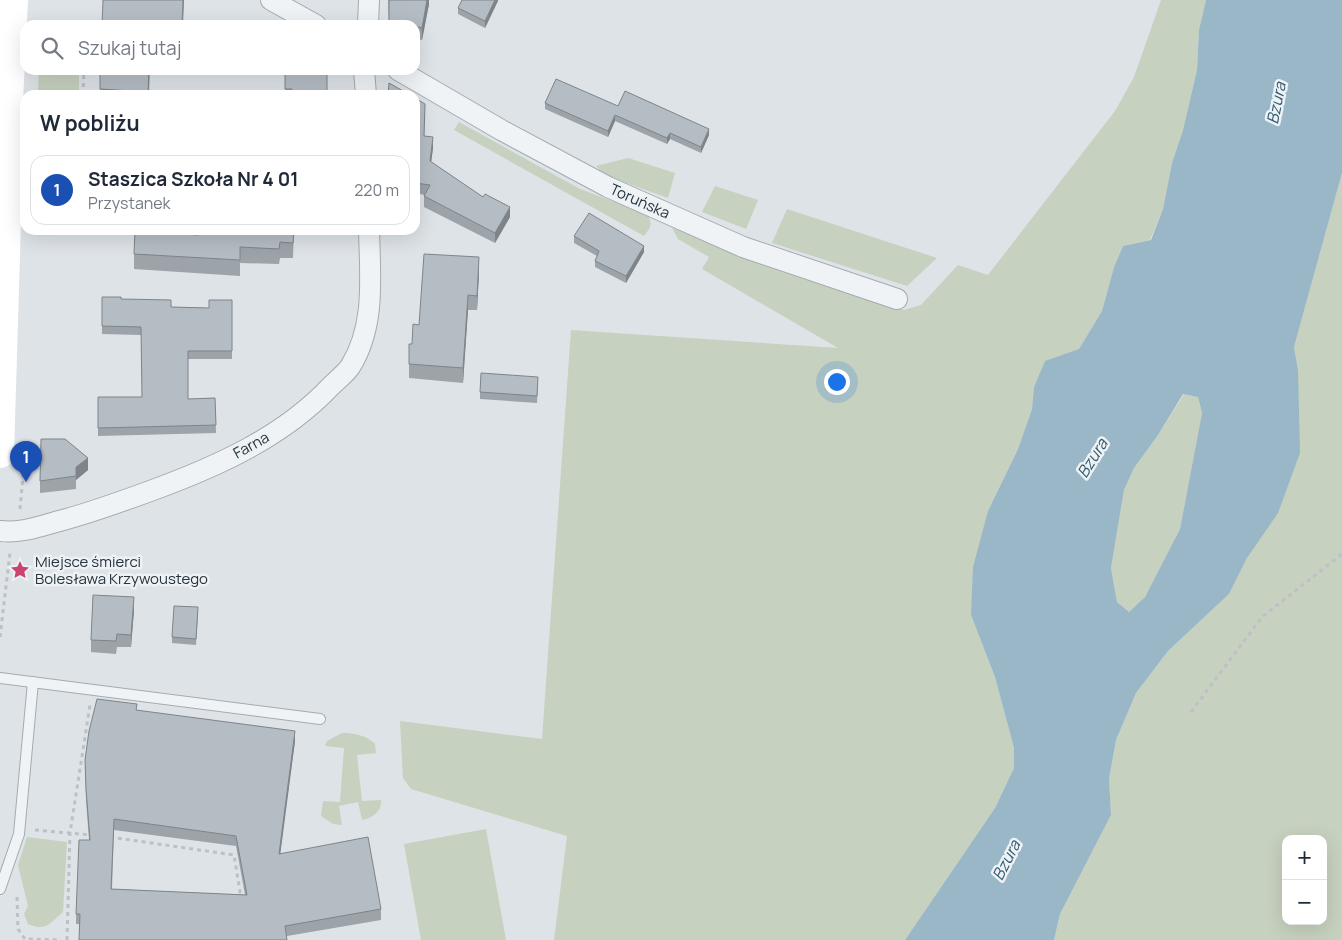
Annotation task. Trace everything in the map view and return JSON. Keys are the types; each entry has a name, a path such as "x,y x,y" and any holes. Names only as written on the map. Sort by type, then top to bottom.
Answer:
{"street":[{"path":"12,456 9,156 17,120 14,0"},
{"path":"271,0 307,20"},
{"path":"368,20 369,0"},
{"path":"364,75 366,90"},
{"name":"Toruńska","path":"407,75 503,131 608,187 743,247 897,299"},
{"name":"Farna","path":"9,531 81,515 202,472 257,444 317,401 350,367 367,324 370,305 369,235"}],"lane":[{"path":"0,678 320,719"},
{"path":"0,889 20,828 33,682"}],"path":[{"path":"83,90 84,75"},
{"path":"0,637 11,548 9,531 12,456"},
{"path":"1191,712 1262,617 1342,554"},
{"path":"67,940 70,833 92,690"},
{"path":"20,828 99,836"},
{"path":"108,837 234,856 242,902"},
{"path":"4,877 14,883 17,897 18,929 24,939 61,940"}],"green space":[{"path":"1161,0 1206,0 1199,30 1197,70 1183,130 1172,163 1163,209 1150,240 1123,246 1114,267 1102,311 1079,349 1045,362 1034,387 1032,409 1018,449 988,511 971,615 995,677 1014,748 1014,768 995,808 905,940 554,940 567,836 411,789 403,778 400,721 542,739 571,330 838,348 702,269 709,257 678,239 672,228 904,310 921,305 958,265 988,275 1115,111 1134,77"},
{"path":"39,75 79,75 79,90 38,90"},
{"path":"459,122 580,189 647,214 651,223 648,230 644,236 454,130"},
{"path":"628,158 675,173 668,198 604,175 596,166"},
{"path":"1342,173 1342,940 1054,940 1060,914 1111,815 1109,779 1116,740 1136,693 1168,651 1229,594 1247,558 1298,411 1298,370 1294,347"},
{"path":"715,186 758,200 746,229 702,212"},
{"path":"787,209 937,258 907,286 772,243"},
{"path":"1184,394 1198,397 1202,413 1180,529 1145,597 1129,612 1117,602 1111,568 1124,490 1134,468"},
{"path":"342,733 360,735 368,738 375,744 376,753 357,755 362,801 381,800 381,804 376,814 362,820 358,802 339,806 342,825 333,824 321,816 323,801 340,802 344,748 325,746 327,741"},
{"path":"486,829 506,940 421,940 404,844"},
{"path":"27,837 67,842 63,912 44,927 28,924 24,914 28,906 18,865"}],"water":[{"name":"Bzura","path":"1206,0 1342,0 1342,173 1294,347 1298,370 1300,453 1278,513 1247,558 1229,594 1168,651 1136,693 1116,740 1109,779 1111,815 1060,914 1054,940 905,940 995,808 1014,768 1014,748 995,677 971,615 973,567 988,511 1018,449 1032,409 1034,387 1045,361 1079,349 1102,311 1114,267 1123,246 1151,240 1163,209 1172,163 1183,130 1197,70 1199,30","holes":["1183,394 1198,397 1202,413 1180,529 1145,597 1129,612 1117,602 1111,568 1124,490 1134,468 1158,435"]}],"building":[{"path":"103,0 183,0 182,20 102,20"},
{"path":"389,0 427,0 422,28 420,27 420,20 389,20"},
{"path":"462,0 495,0 485,21 458,8"},
{"path":"100,75 149,75 148,90 100,89"},
{"path":"285,75 327,75 327,90 285,89"},
{"path":"556,79 618,106 625,91 709,129 701,147 670,133 667,138 615,115 608,131 545,103"},
{"path":"389,83 401,90 388,90"},
{"path":"420,101 425,104 424,136 433,137 430,161 483,197 485,194 510,207 495,233 424,196 430,185 420,184"},
{"path":"589,213 644,246 626,276 595,261 599,251 574,236"},
{"path":"135,235 294,235 293,243 280,242 279,249 240,247 240,260 134,254"},
{"path":"424,254 479,257 477,296 468,295 463,368 409,364 409,344 412,344 413,324 419,325"},
{"path":"102,297 171,300 171,307 209,308 209,300 232,300 232,351 188,351 188,399 215,398 216,425 98,428 98,397 142,397 141,327 102,326"},
{"path":"481,373 538,377 537,396 480,392"},
{"path":"41,439 65,439 88,458 76,467 76,476 40,481"},
{"path":"93,595 134,597 131,635 117,634 116,641 91,640"},
{"path":"174,606 198,607 196,639 172,637"},
{"path":"97,699 137,704 136,710 295,731 279,854 368,837 381,909 285,926 287,940 79,940 80,914 76,914 79,840 90,840 85,760 89,731","holes":["114,819 236,836 247,895 111,889"]}],"place":[{"name":"Staszica Szkoła Nr 4 01","path":"26,482"},
{"name":"Miejsce śmierci Bolesława Krzywoustego","path":"20,570"}]}
